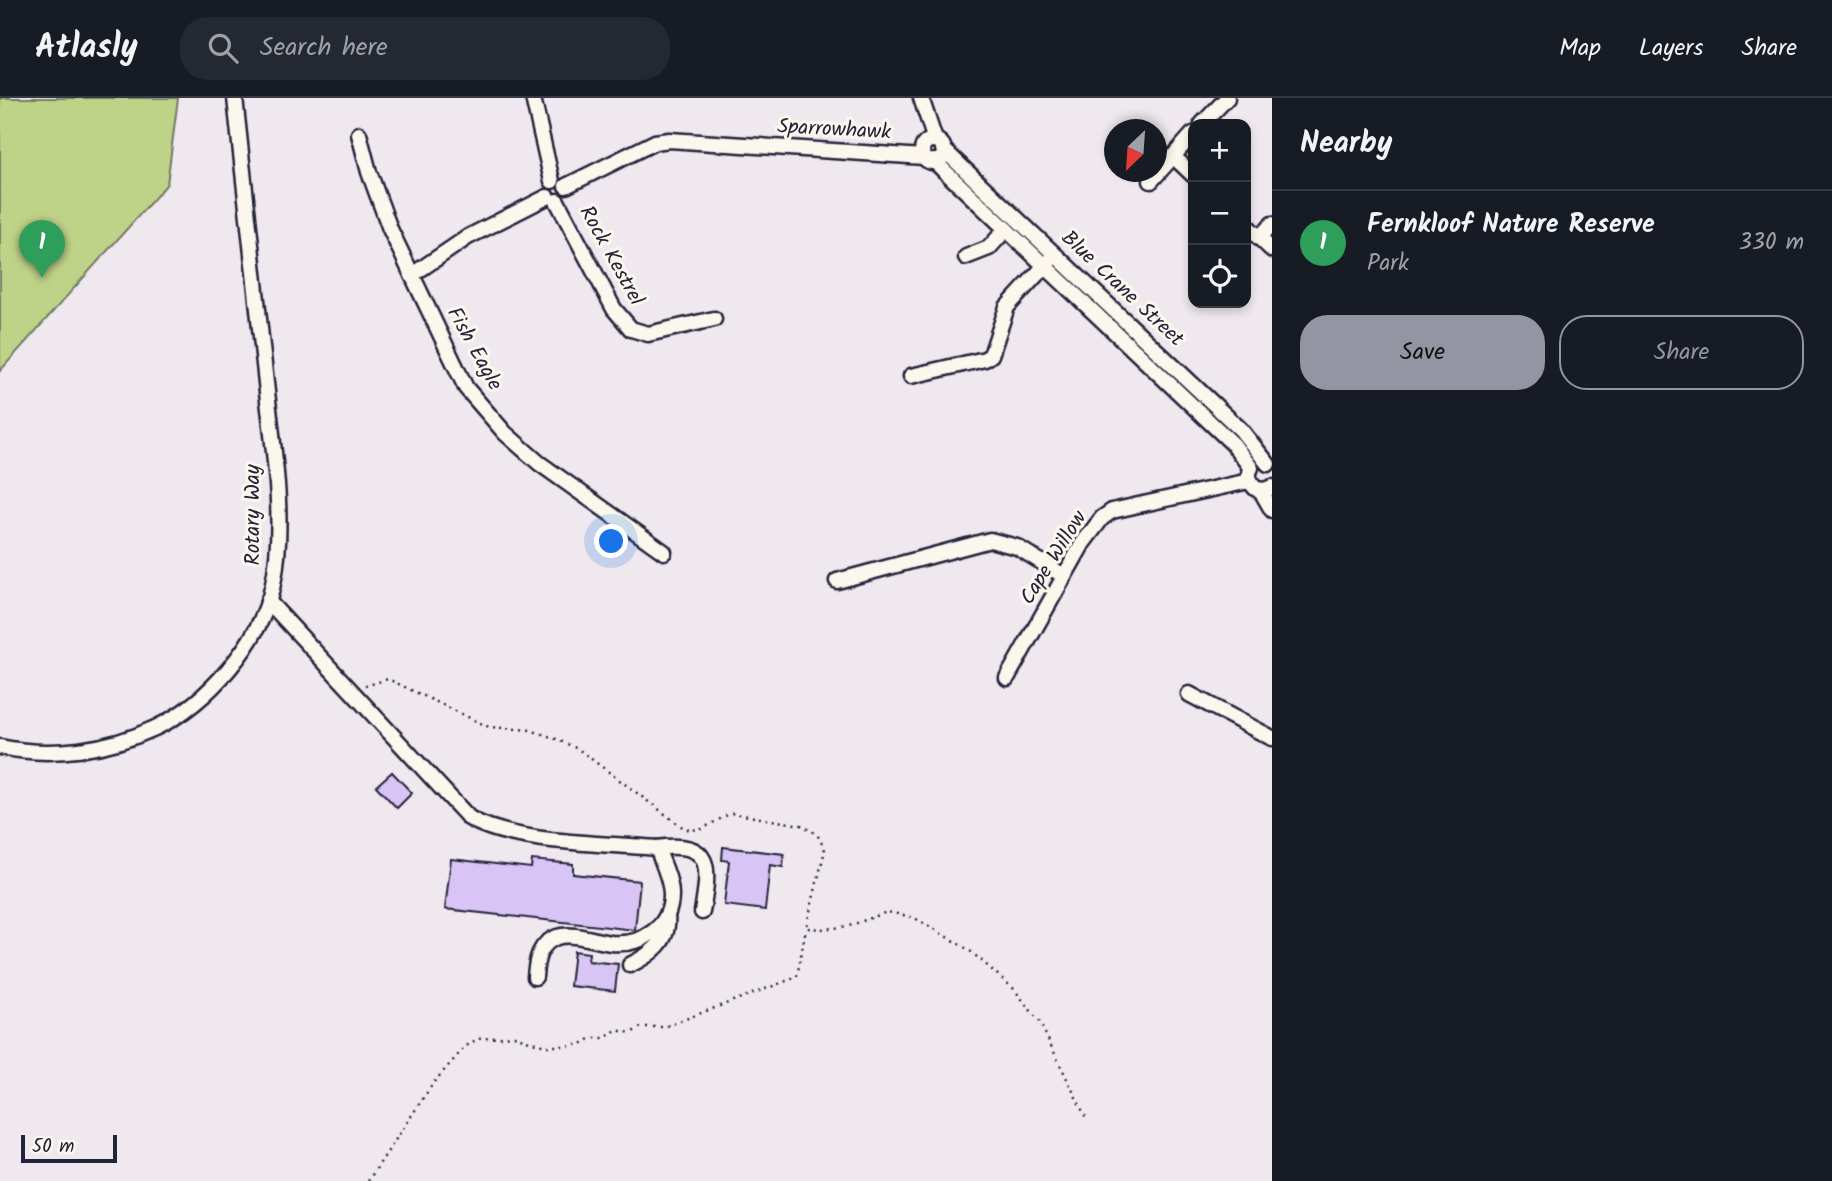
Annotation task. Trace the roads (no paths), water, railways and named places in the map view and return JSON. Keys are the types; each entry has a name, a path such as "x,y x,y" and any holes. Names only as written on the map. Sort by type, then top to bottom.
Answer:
{"street":[{"name":"Rotary Way","path":"0,747 36,751 80,750 134,738 171,720 207,691 238,657 261,620 268,601 277,550 275,466 235,98"},
{"path":"533,98 552,181"},
{"path":"921,98 929,124 931,149"},
{"path":"1207,119 1227,98"},
{"name":"Fish Eagle","path":"359,134 369,172 390,229 466,387 505,433 539,463 664,552"},
{"path":"1167,162 1188,139"},
{"name":"Sparrowhawk","path":"566,186 655,142 668,140 900,155 931,149"},
{"name":"Blue Crane Street","path":"931,149 1006,229 1050,260 1233,443 1250,475 1252,486 1267,489"},
{"name":"Blue Crane Street","path":"931,149 1050,260 1241,429 1270,465"},
{"path":"1172,156 1188,170"},
{"path":"412,275 468,237 552,199 565,197 566,186 559,180 546,186 552,199"},
{"name":"Rock Kestrel","path":"552,199 614,309 631,329 640,333 658,333 713,318"},
{"path":"1259,238 1272,224"},
{"path":"966,257 989,248 1006,229"},
{"path":"1251,230 1272,250"},
{"path":"911,376 985,359 991,355 1007,307 1050,260"},
{"name":"Blue Crane Street","path":"1250,475 1259,463 1270,465"},
{"name":"Cape Willow","path":"1007,678 1096,524 1112,511 1250,475"},
{"path":"1267,489 1272,510"},
{"path":"837,580 990,540 1017,547 1064,576"},
{"path":"268,601 458,807 480,824 516,834 568,841 689,848 703,858 708,873 702,912"},
{"path":"1189,694 1272,738"},
{"path":"631,965 657,948 667,932 670,886 657,848"},
{"path":"535,977 538,956 543,947 555,937 566,936 614,943 637,942 651,934 667,915"}],"place":[{"name":"Fernkloof Nature Reserve","path":"42,278"}]}
